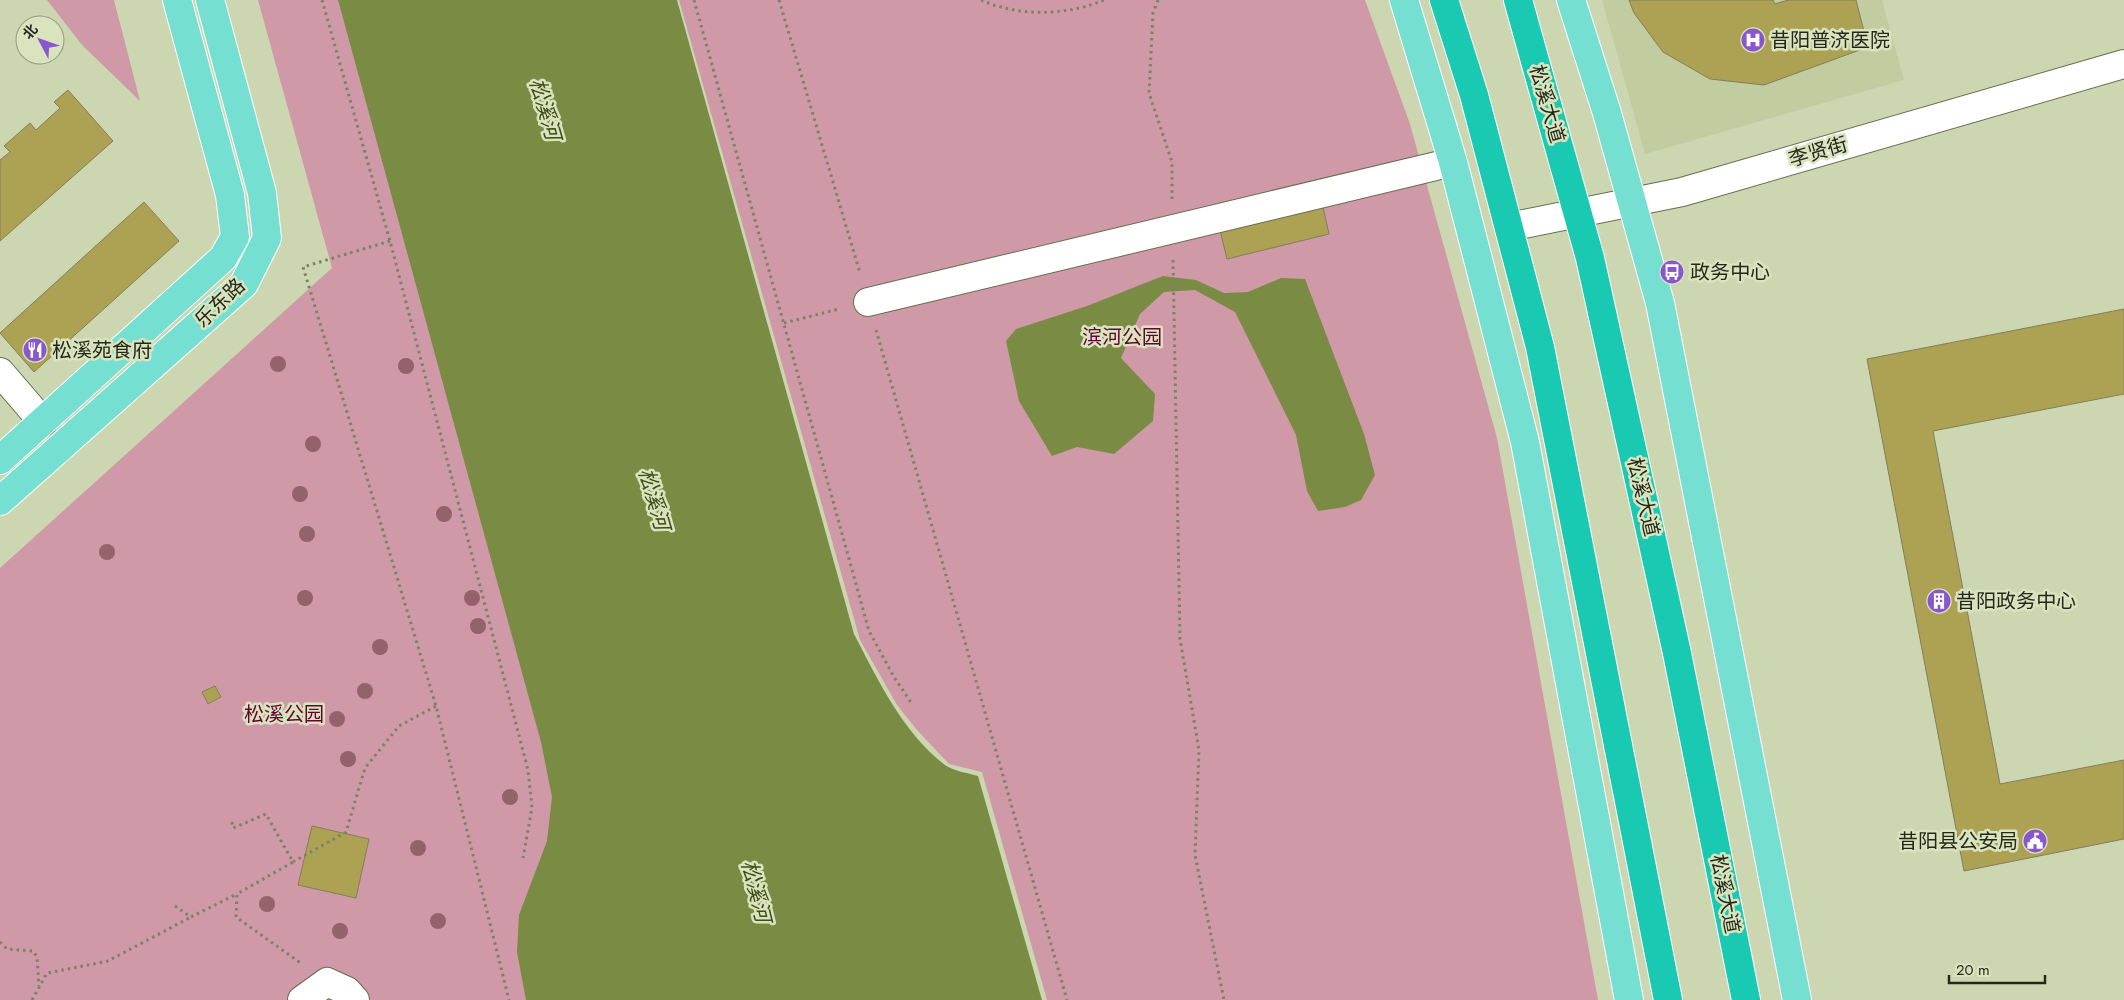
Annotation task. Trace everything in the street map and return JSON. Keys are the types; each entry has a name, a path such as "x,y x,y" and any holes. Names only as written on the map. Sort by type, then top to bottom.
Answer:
{"highway":[{"path":"1444,0 1474,95 1540,346 1668,1000"},
{"name":"松溪大道","path":"1518,0 1590,258 1677,653 1746,1000"}],"main road":[{"name":"乐东路","path":"0,460 224,258 235,237 230,195 177,0"},
{"name":"乐东路","path":"0,501 244,284 266,238 262,193 210,0"},
{"path":"1404,0 1453,162 1525,442 1629,1000"},
{"path":"1571,0 1632,201 1660,303 1797,1000"}],"street":[{"name":"李贤街","path":"1509,227 1682,192 2124,64"},
{"path":"868,302 1453,162"},
{"path":"0,372 43,422"},
{"path":"302,1000 327,982 347,991 355,1000"}],"path":[{"path":"322,0 390,241 528,770 532,808 523,858"},
{"path":"694,0 869,630 894,677 912,704"},
{"path":"779,0 868,302 1067,1000"},
{"path":"981,0 1015,10 1042,13 1068,10 1104,0"},
{"path":"1158,0 1153,13 1148,93 1172,162 1180,639 1199,750 1195,855 1224,1000"},
{"path":"390,241 303,266 436,706 509,1000"},
{"path":"784,323 868,302"},
{"path":"32,1000 47,973 108,961 237,894 346,832 365,768 399,726 436,706"},
{"path":"232,822 232,828 266,814 294,862"},
{"path":"237,894 236,916 327,982"},
{"path":"175,906 191,917"},
{"path":"0,942 7,949 33,951 36,956 39,987"}],"shaded area":[{"name":"昔阳普济医院","path":"1602,0 1882,0 1904,80 1645,154"}],"green space":[{"path":"47,0 114,0 140,101 82,45 65,23 65,15 59,15"},
{"name":"松溪公园","path":"258,0 375,0 584,725 554,1000 0,1000 0,568 332,268"},
{"name":"滨河公园","path":"679,0 1365,0 1410,124 1497,438 1598,1000 1047,1000 982,772 949,764 917,730 897,705 860,640"}],"water":[{"name":"松溪河","path":"338,0 677,0 854,634 893,705 916,738 948,767 978,776 1042,1000 526,1000 517,952 519,915 547,841 552,797 541,742"},
{"path":"1163,276 1196,280 1224,293 1248,292 1281,278 1305,279 1364,434 1375,475 1361,500 1345,507 1318,511 1307,491 1296,435 1235,312 1195,290 1164,292 1140,314 1121,358 1155,394 1153,421 1114,454 1077,447 1052,456 1019,401 1006,341 1016,329 1087,306"}],"building":[{"path":"1629,0 1773,0 1775,4 1788,0 1856,0 1868,47 1764,85 1710,79 1663,52 1634,13"},
{"path":"68,90 113,141 0,241 0,160 10,152 4,146 30,123 36,130 60,108 54,102"},
{"path":"1321,198 1329,234 1227,259 1220,230"},
{"path":"144,202 179,241 34,372 0,333"},
{"name":"昔阳政务中心","path":"2124,309 2124,394 1933,431 2000,784 2124,760 2124,839 1964,871 1867,359"},
{"path":"215,686 221,697 208,704 202,692"},
{"path":"312,826 369,839 356,898 298,885"}],"place":[{"name":"昔阳普济医院","path":"1753,40"},
{"name":"政务中心","path":"1672,272"},
{"name":"松溪苑食府","path":"35,350"},
{"name":"昔阳政务中心","path":"1939,601"},
{"name":"昔阳县公安局","path":"2035,841"}]}
